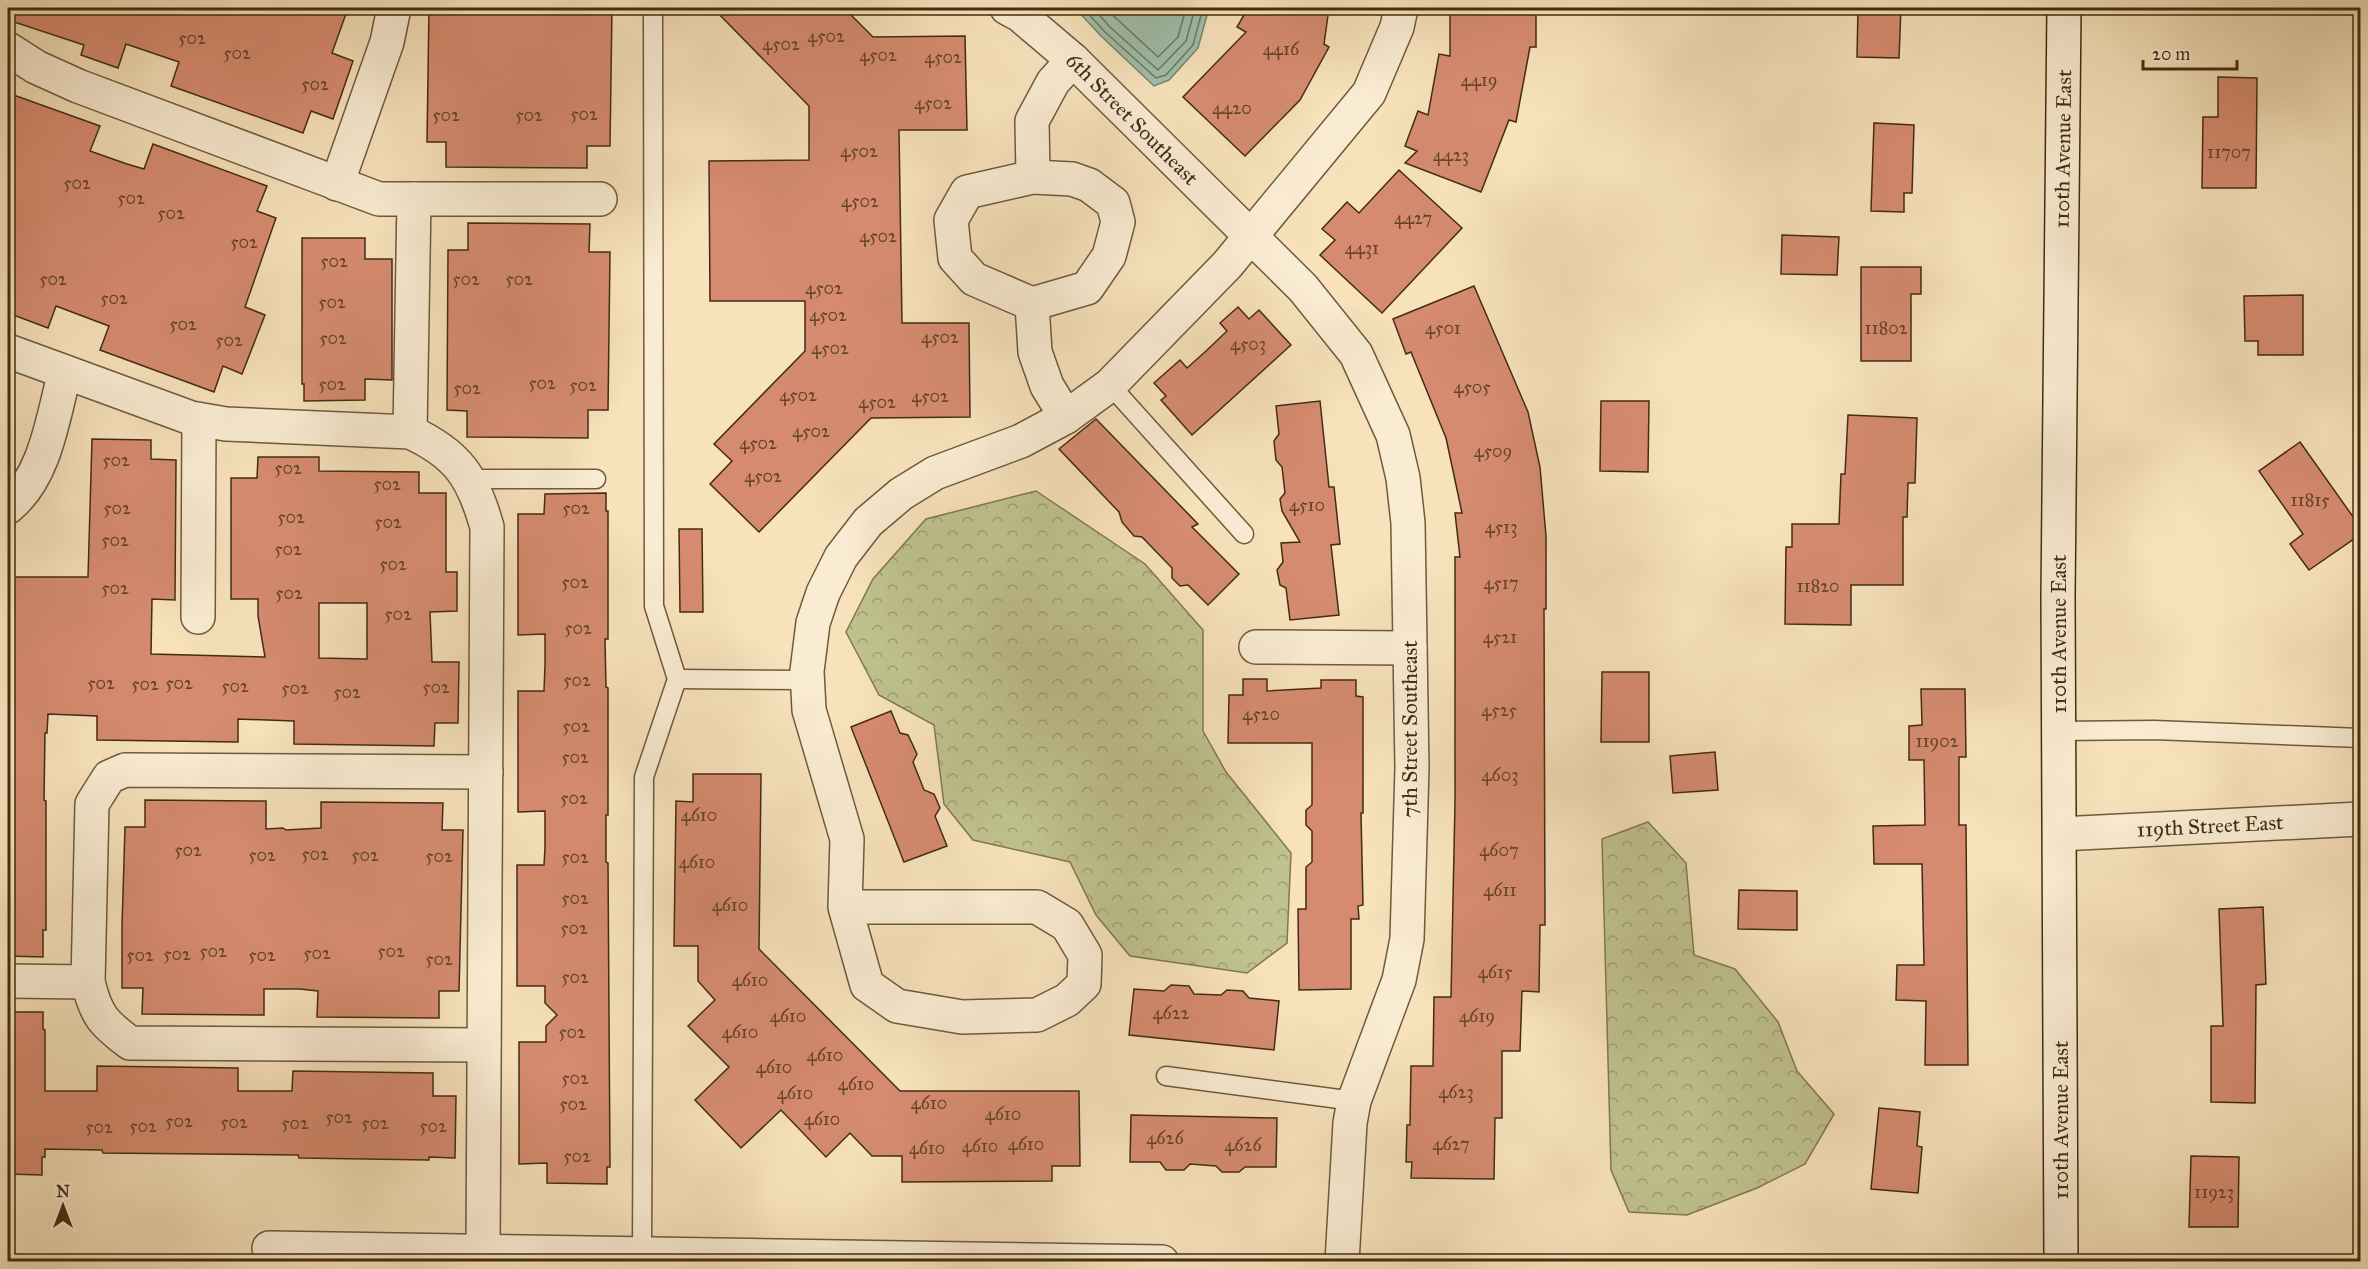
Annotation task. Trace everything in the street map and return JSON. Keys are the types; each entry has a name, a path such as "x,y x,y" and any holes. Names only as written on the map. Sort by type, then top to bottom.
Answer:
{"street":[{"path":"337,184 387,42 394,8"},
{"name":"6th Street Southeast","path":"1007,8 1020,15 1073,60 1251,237"},
{"path":"845,907 1037,907 1067,925 1085,955 1084,984 1067,1000 1037,1015 962,1017 897,1006 867,986 845,907 847,839 809,710 807,680 813,623 823,593 842,557 868,522 901,494 935,473 1021,441 1066,417 1110,385 1251,237 1369,93 1397,27 1401,8"},
{"name":"110th Avenue East","path":"2061,1262 2058,573 2064,8"},
{"path":"8,49 36,67 78,86 379,199 600,199"},
{"path":"1033,177 1032,121 1053,82 1073,60"},
{"path":"1033,177 1072,179 1089,184 1113,203 1118,222 1110,256 1087,288 1032,304 974,279 955,258 951,220 967,192 1033,177"},
{"path":"410,432 414,199"},
{"name":"7th Street Southeast","path":"1251,237 1303,288 1356,354 1393,435 1403,478 1408,524 1412,768 1407,939 1399,980 1354,1101 1350,1123 1342,1262"},
{"path":"1032,304 1035,352 1047,386 1066,417"},
{"path":"8,351 199,420 226,424 410,432 435,443 454,459 468,479 481,506 487,527 483,1252"},
{"path":"8,507 28,485 43,452 65,372"},
{"path":"198,617 199,420"},
{"path":"1256,646 1410,648"},
{"path":"484,1045 130,1043 107,1026 94,1005 88,982 92,804 109,777 125,770 486,772"},
{"name":"119th Street East","path":"2060,834 2361,819"},
{"path":"8,981 88,982"},
{"path":"269,1248 399,1256 483,1252 1162,1262"}],"lane":[{"path":"642,1254 644,777 677,679 654,606 653,8"},
{"path":"1110,385 1244,534"},
{"path":"468,479 596,479"},
{"path":"677,679 807,680"},
{"path":"2059,731 2154,730 2361,738"},
{"path":"1166,1076 1354,1101"}],"green space":[{"path":"1036,491 1145,564 1203,630 1203,731 1226,772 1291,853 1287,943 1247,973 1130,956 1096,915 1070,862 973,840 944,804 934,725 879,695 846,632 873,579 926,519"},
{"path":"1648,822 1686,863 1694,955 1735,969 1778,1022 1797,1071 1834,1114 1805,1164 1757,1188 1687,1215 1629,1212 1611,1170 1602,839"}],"water":[{"path":"1075,8 1209,8 1198,48 1169,80 1154,86"}],"building":[{"path":"8,8 348,8 332,53 353,61 333,119 311,111 303,133 171,86 179,62 126,44 118,68 81,55 84,45 8,20"},
{"path":"429,8 612,8 610,146 587,146 587,168 446,167 446,142 427,142"},
{"path":"713,8 844,8 873,37 965,36 967,130 899,130 902,323 969,323 970,417 871,418 759,532 710,484 732,461 714,444 805,351 805,301 710,301 709,161 809,160 809,106"},
{"path":"1248,8 1329,8 1324,44 1329,47 1300,100 1245,156 1183,97 1246,32 1237,27"},
{"path":"1450,8 1536,8 1536,47 1530,47 1516,122 1509,120 1481,192 1405,163 1417,151 1405,146 1418,111 1428,115 1439,54 1450,56"},
{"path":"1858,8 1901,8 1899,58 1857,57"},
{"path":"2218,77 2257,78 2256,188 2202,188 2203,117 2218,117"},
{"path":"8,93 100,126 90,151 144,169 153,144 267,186 257,211 276,218 245,307 265,315 242,374 223,366 214,392 100,350 109,326 56,306 48,328 8,313"},
{"path":"1874,123 1914,125 1912,193 1904,193 1904,212 1871,211"},
{"path":"1399,170 1462,228 1382,313 1320,255 1335,240 1322,229 1347,202 1359,213"},
{"path":"468,223 590,224 589,252 610,252 608,410 588,410 588,438 467,437 467,411 447,410 448,250 468,250"},
{"path":"1782,235 1839,237 1837,275 1781,274"},
{"path":"302,238 365,238 365,259 392,259 392,380 365,379 365,400 304,401"},
{"path":"1861,267 1921,267 1921,294 1911,294 1911,361 1861,361"},
{"path":"1474,286 1528,412 1540,467 1546,536 1546,609 1544,609 1545,925 1540,925 1539,992 1522,991 1520,1051 1502,1051 1502,1118 1495,1118 1494,1179 1411,1178 1412,1162 1406,1162 1407,1125 1410,1125 1411,1066 1433,1066 1434,997 1451,997 1455,802 1455,557 1460,557 1455,513 1462,513 1446,438 1411,352 1406,354 1393,319"},
{"path":"2303,295 2303,355 2258,355 2258,341 2245,341 2244,296"},
{"path":"1238,307 1249,319 1259,310 1291,345 1192,435 1161,400 1166,396 1154,383 1180,360 1187,368 1206,351 1227,331 1220,323"},
{"path":"1320,401 1329,487 1334,487 1340,544 1331,545 1339,615 1290,620 1286,588 1280,585 1277,570 1283,562 1281,543 1300,542 1282,511 1280,499 1285,493 1282,467 1276,460 1274,441 1279,434 1276,406"},
{"path":"1601,401 1649,401 1648,472 1600,471"},
{"path":"1848,415 1917,418 1915,483 1908,483 1907,517 1903,517 1903,585 1851,585 1851,625 1785,624 1786,547 1792,547 1792,524 1839,524 1841,474 1845,474"},
{"path":"1096,419 1198,524 1192,527 1239,574 1208,605 1188,585 1180,586 1172,578 1172,568 1142,537 1134,536 1122,522 1119,512 1059,449"},
{"path":"92,439 151,440 151,459 176,460 175,600 152,599 151,654 265,657 258,616 258,599 231,599 231,478 257,478 258,457 319,457 319,471 419,472 419,493 446,493 446,572 457,572 457,611 430,612 432,662 459,662 458,723 435,723 434,746 294,744 294,721 238,719 238,742 97,740 97,716 48,714 47,733 45,733 46,930 43,930 43,957 8,956 8,577 88,577","holes":["319,603 367,603 367,659 319,658"]},
{"path":"2300,442 2361,528 2361,534 2309,570 2290,544 2303,534 2259,471"},
{"path":"606,493 608,639 605,639 606,687 608,688 608,815 606,815 606,862 608,863 610,1167 607,1167 607,1184 547,1183 547,1163 519,1164 519,1042 546,1042 546,1026 557,1015 545,1003 545,986 517,986 517,865 544,865 545,848 545,811 518,812 518,691 544,691 545,634 518,635 518,514 544,514 545,494"},
{"path":"679,529 702,529 703,612 680,612"},
{"path":"1602,672 1649,672 1649,742 1601,742"},
{"path":"1243,679 1267,679 1267,691 1321,688 1321,680 1356,680 1356,696 1363,697 1363,813 1361,813 1363,905 1358,906 1359,919 1351,919 1351,989 1299,990 1298,909 1306,909 1306,867 1312,862 1312,831 1306,825 1306,810 1312,805 1312,743 1228,743 1229,695 1243,695"},
{"path":"1921,689 1965,689 1966,757 1959,757 1959,825 1966,825 1968,1065 1925,1065 1926,1001 1896,1000 1897,965 1924,965 1922,864 1874,864 1873,826 1925,825 1924,760 1909,760 1909,726 1922,725"},
{"path":"891,711 900,733 908,735 917,754 913,762 924,790 934,794 940,808 935,816 947,846 904,862 851,727"},
{"path":"1715,752 1718,790 1673,793 1670,756"},
{"path":"693,774 761,774 759,949 900,1091 1079,1091 1080,1166 1052,1166 1052,1181 902,1182 902,1156 872,1156 850,1133 826,1157 781,1110 741,1148 695,1100 729,1067 688,1026 715,1000 698,981 698,946 674,946 676,801 693,802"},
{"path":"145,800 266,801 266,829 283,828 286,830 321,828 321,802 443,803 442,830 463,830 459,991 439,991 439,1018 317,1017 318,991 300,989 264,989 264,1015 142,1014 143,988 122,988 122,926 125,827 145,827"},
{"path":"1739,890 1797,891 1797,930 1738,929"},
{"path":"2263,907 2266,984 2256,985 2255,1103 2211,1102 2211,1026 2223,1026 2219,909"},
{"path":"1171,985 1189,986 1194,994 1221,995 1227,990 1243,991 1249,998 1279,1001 1274,1050 1129,1035 1134,989 1164,991"},
{"path":"8,1012 43,1012 45,1091 97,1091 97,1066 238,1068 238,1091 292,1091 293,1071 433,1073 433,1096 456,1096 455,1158 429,1157 429,1160 299,1158 298,1155 103,1153 102,1150 45,1149 45,1157 42,1157 42,1175 8,1174"},
{"path":"1879,1108 1920,1112 1917,1146 1922,1147 1918,1193 1871,1189"},
{"path":"1131,1115 1277,1118 1276,1167 1245,1167 1239,1172 1222,1172 1216,1166 1190,1164 1184,1170 1166,1170 1160,1162 1130,1162"},
{"path":"2191,1156 2239,1157 2238,1227 2189,1227"}]}
